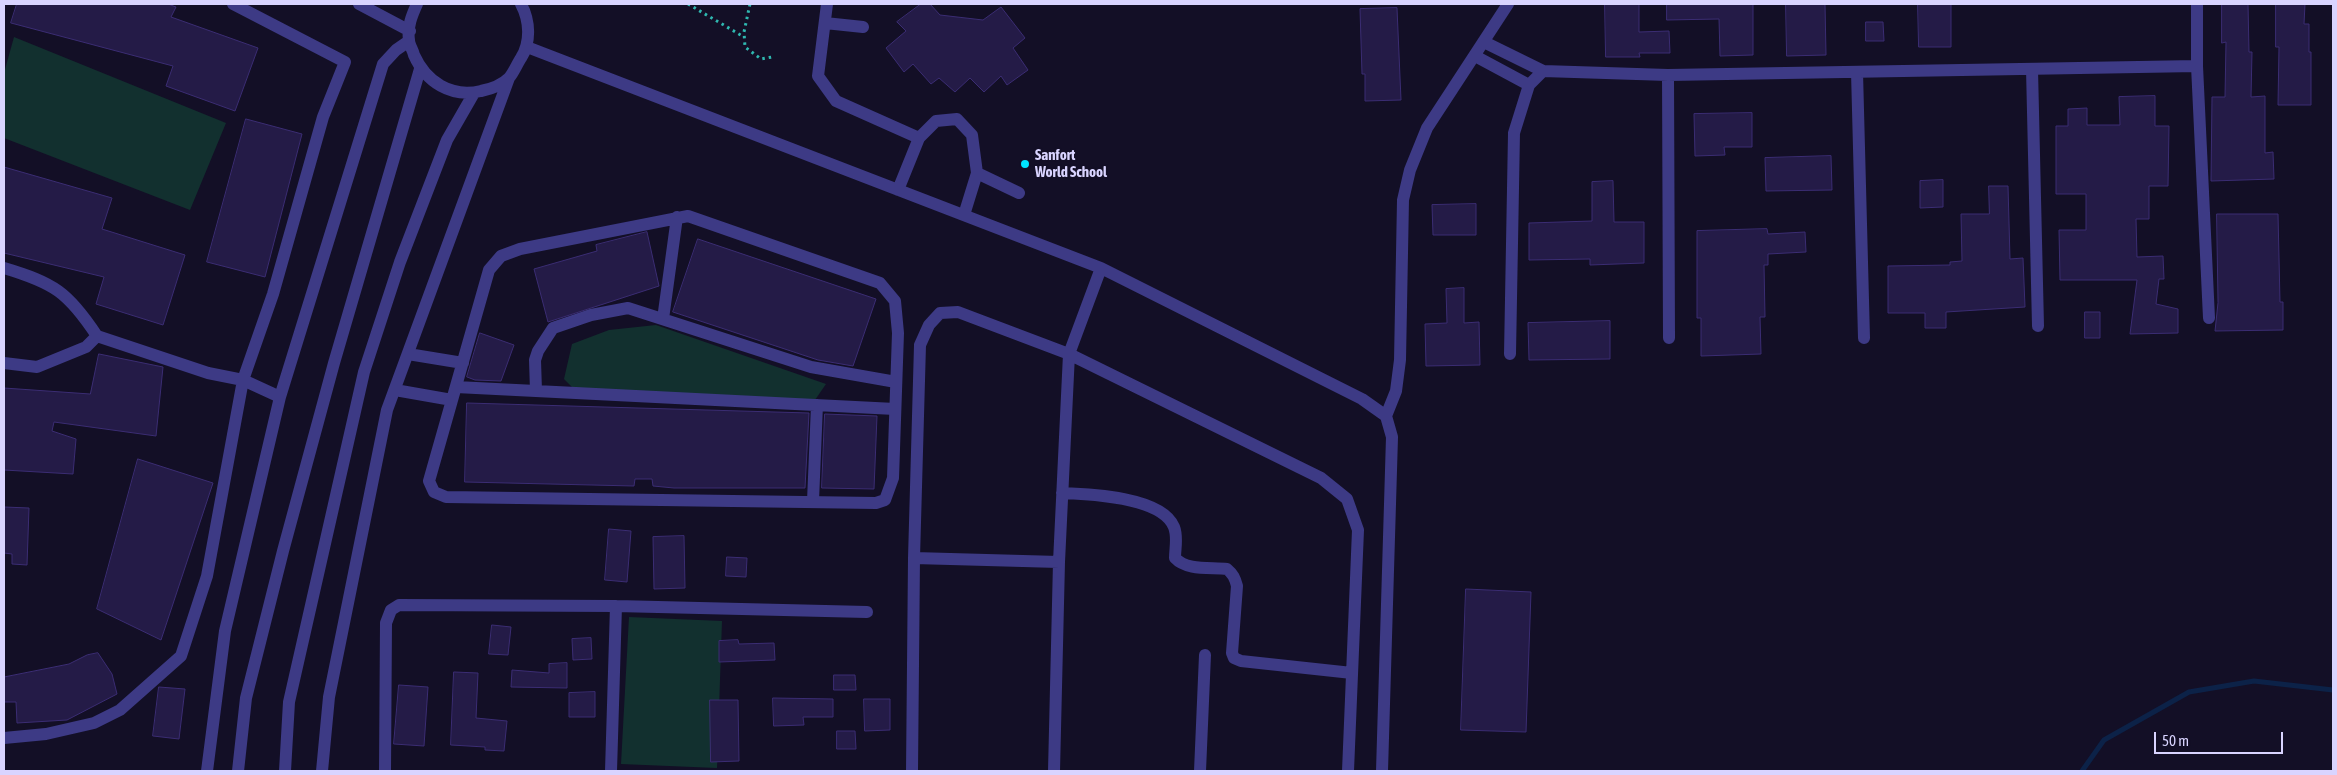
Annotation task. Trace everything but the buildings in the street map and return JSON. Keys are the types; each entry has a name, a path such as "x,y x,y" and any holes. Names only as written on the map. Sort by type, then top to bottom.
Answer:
{"street":[{"path":"4,738 46,734 94,723 120,710 181,656 208,576 244,380 273,294 323,117 345,62 233,4"},
{"path":"359,4 409,36"},
{"path":"417,4 410,17 409,36 420,69 435,83 454,91 474,93 492,88 508,78"},
{"path":"827,4 818,76 836,101 918,138"},
{"path":"1382,771 1392,437 1386,416 1396,391 1400,360 1403,200 1408,178 1427,128 1508,4"},
{"path":"2197,4 2197,66 2209,318"},
{"path":"328,771 322,771 329,697 387,410 508,78 527,47 526,6"},
{"path":"825,23 862,27"},
{"path":"207,771 225,631 280,397 383,64 409,36"},
{"path":"1484,42 1543,71 1668,75 2197,66"},
{"path":"527,47 1101,268 1362,399 1386,416"},
{"path":"1475,56 1529,85"},
{"path":"238,771 246,698 283,551 334,363 420,69"},
{"path":"2032,69 2038,326"},
{"path":"1510,354 1514,133 1529,85 1543,71"},
{"path":"1857,72 1864,338"},
{"path":"1668,75 1669,338"},
{"path":"285,771 289,702 364,372 400,262 447,140 474,93"},
{"path":"898,190 918,138 936,121 957,118 972,135 977,173 964,215"},
{"path":"977,173 1019,193"},
{"path":"688,216 880,283 895,301 898,334 892,478 885,500 876,503 446,498 434,492 430,481 463,363 489,270 501,256 520,249 688,216"},
{"path":"663,319 677,217"},
{"path":"4,268 59,290 79,308 97,336 208,373 244,380 280,397"},
{"path":"1054,771 1059,562 1069,354 1101,268"},
{"path":"536,391 535,360 538,351 553,328 592,315 628,308 811,367 896,382"},
{"path":"912,771 914,558 920,345 929,325 940,313 958,312 1069,354 1321,478 1347,499 1358,530 1348,771"},
{"path":"4,363 37,367 86,347 97,336"},
{"path":"408,354 463,363"},
{"path":"456,388 895,409"},
{"path":"395,390 452,400"},
{"path":"813,502 817,405"},
{"path":"1062,493 1116,498 1158,510 1174,526 1177,536 1176,558 1180,563 1187,566 1227,570 1231,573 1237,586 1232,653 1234,658 1241,661 1352,673"},
{"path":"914,558 1059,562"},
{"path":"385,771 386,623 391,610 399,605 616,606 867,612"},
{"path":"611,771 616,606"},
{"path":"1200,771 1205,655"}],"path":[{"path":"688,4 744,38"},
{"path":"750,4 744,38 745,46 761,59 772,57"}],"green space":[{"path":"14,37 226,123 190,210 4,138 4,73"},
{"path":"656,325 826,384 815,400 574,389 564,379 572,344 609,330"},
{"path":"629,617 722,621 717,768 621,764"}],"waterway":[{"path":"2082,771 2104,740 2189,692 2254,681 2333,690"}],"place":[{"name":"Sanfort World School","path":"1025,164"}]}
